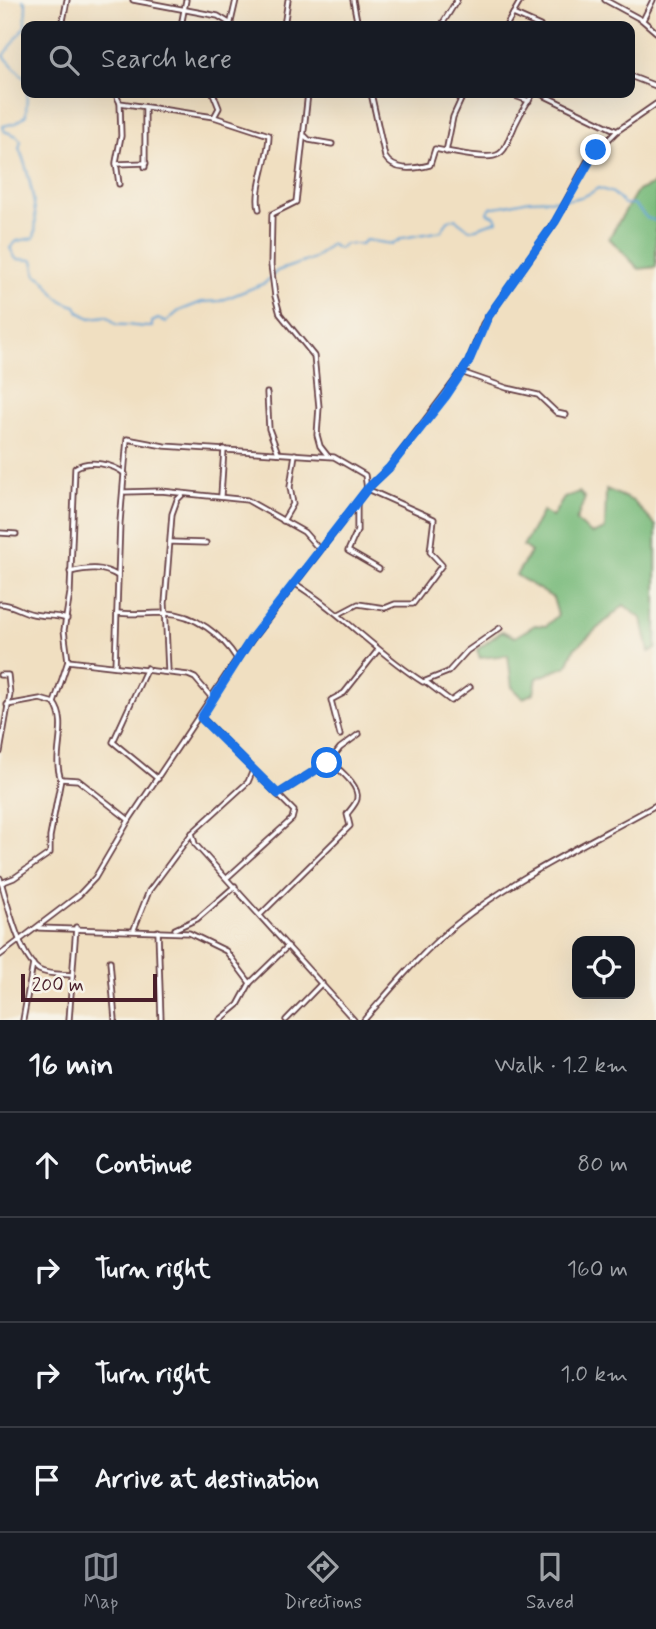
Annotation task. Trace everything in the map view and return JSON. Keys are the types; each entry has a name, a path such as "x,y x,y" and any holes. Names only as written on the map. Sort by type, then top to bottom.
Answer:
{"street":[{"path":"63,21 67,0"},
{"path":"133,0 218,16 225,21"},
{"path":"181,21 186,0"},
{"path":"231,21 236,0"},
{"path":"285,21 288,0"},
{"path":"353,0 357,21"},
{"path":"444,21 457,0"},
{"path":"509,21 521,0"},
{"path":"605,0 642,20 656,32"},
{"path":"642,20 653,0"},
{"path":"513,14 529,21"},
{"path":"635,78 656,86"},
{"path":"118,98 121,136 116,164 119,184"},
{"path":"214,117 219,108 215,98"},
{"path":"308,98 296,202 272,214 271,265 279,314 314,356 319,407 317,435 320,446 328,456"},
{"path":"372,98 375,122 390,165 397,168 426,166 433,150 471,158 501,155 532,98"},
{"path":"446,152 453,117 462,98"},
{"path":"521,98 529,101"},
{"path":"548,98 617,131"},
{"path":"120,103 214,117 269,135 269,153 256,199 259,209"},
{"path":"0,955 37,928 95,878 129,820 201,718 237,659 319,550 367,489 389,468 461,372 488,317 555,222 589,160 617,131 656,104"},
{"path":"116,164 146,165 145,107"},
{"path":"305,136 309,140 332,144"},
{"path":"461,372 507,388 538,395 557,413 566,415"},
{"path":"267,393 269,429 278,453"},
{"path":"115,666 120,522 125,492 127,439 164,446 328,456 346,462 362,472 368,482 367,489"},
{"path":"221,495 224,449"},
{"path":"283,521 293,504 290,487 295,454"},
{"path":"54,703 68,661 64,634 75,468 84,464 108,465 125,474"},
{"path":"339,614 362,603 385,608 395,604 410,606 442,565 430,552 434,519 367,489"},
{"path":"125,492 221,495 247,500 308,535 319,550"},
{"path":"168,671 166,613 174,505 184,493"},
{"path":"356,503 357,531 348,551 379,569"},
{"path":"0,533 16,534"},
{"path":"172,542 206,543"},
{"path":"69,572 94,568 109,570 118,576"},
{"path":"294,583 339,614 373,642 378,650 451,701 470,687"},
{"path":"0,604 11,604 34,615 51,614 67,619"},
{"path":"117,613 166,613 192,619 224,642 237,659"},
{"path":"426,682 454,667 467,651 500,628"},
{"path":"340,735 331,700 344,693 378,650"},
{"path":"68,661 147,668 193,676 212,699"},
{"path":"147,668 113,742 158,779"},
{"path":"0,675 8,676 10,694 0,752"},
{"path":"7,705 40,699 54,703 61,714 56,763 61,779 50,837 50,853 14,878 1,880 21,940 33,964 45,972 72,975"},
{"path":"201,718 294,811 292,819 228,877"},
{"path":"278,794 330,761 340,748 359,734"},
{"path":"260,915 350,826 347,814 357,800 355,788 330,761"},
{"path":"134,929 149,891 192,833 248,782 253,770"},
{"path":"61,779 82,782 129,820"},
{"path":"364,1020 437,941 458,923 510,888 656,805"},
{"path":"192,833 195,844 228,877 354,1020"},
{"path":"174,930 197,919 235,886"},
{"path":"37,928 174,930 200,937 226,951 250,982"},
{"path":"69,1020 76,928"},
{"path":"158,931 161,1020"},
{"path":"220,1020 238,1005 250,982 288,946"},
{"path":"110,961 115,1020"},
{"path":"23,1020 33,964"},
{"path":"286,1020 322,984"}],"green space":[{"path":"656,183 656,267 639,269 609,238 637,191"},
{"path":"606,489 633,501 656,526 656,649 649,652 642,619 624,605 574,649 567,666 537,678 534,693 523,698 512,687 508,655 480,658 477,650 502,631 515,637 535,625 546,626 558,615 553,598 516,575 531,552 523,546 543,511 552,517 564,498 579,492 585,498 576,521 592,534 605,529"}],"waterway":[{"path":"23,0 26,4 25,21"},
{"path":"21,32 4,56 21,75"},
{"path":"27,98 26,115 16,123 3,126 4,131 17,136 21,141 19,148 32,193 34,238 17,241 10,248 16,259 33,260 36,275 45,281 60,299 76,306 79,312 90,318 107,316 117,325 152,327 152,322 158,319 166,322 179,311 202,302 220,301 265,283 277,271 315,258 331,244 338,249 345,244 361,244 366,240 392,244 403,238 441,231 449,220 455,219 470,230 497,221 495,216 487,213 491,207 530,200 574,199 598,188 613,193 624,204 634,204 647,218 656,221"}],"route":[{"path":"327,763 312,770 285,792 278,794 201,718 251,639 367,489 385,473 408,440 446,396 468,363 483,324 518,273 534,255 596,150"}]}
